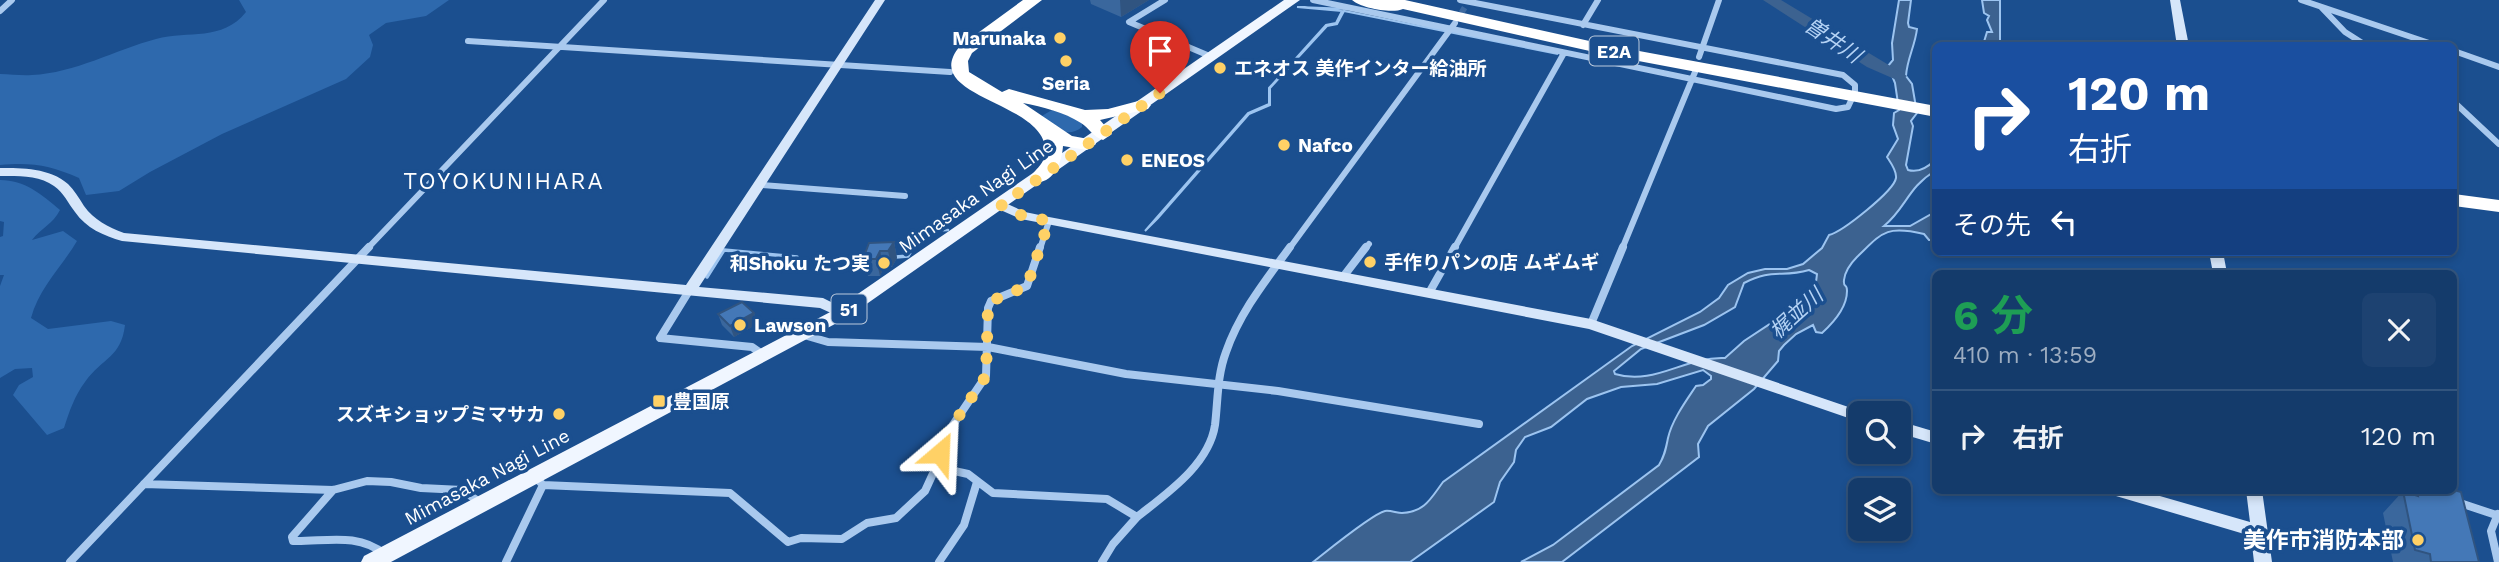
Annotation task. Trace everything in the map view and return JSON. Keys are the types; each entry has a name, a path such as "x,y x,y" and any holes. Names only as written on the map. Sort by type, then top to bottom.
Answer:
{"highway":[{"path":"1034,0 971,46 961,57 958,66 962,75 1003,98 1067,141 1095,139 1095,122 1008,94 970,74 966,66 979,48 1047,0"},
{"path":"1360,0 1513,30"},
{"name":"E2A","path":"1383,0 1513,30 1846,92 1932,103"},
{"name":"E2A","path":"1411,0 1932,111"},
{"path":"1081,116 1108,114 1142,105"},
{"path":"1041,176 1053,158 1054,148 1049,131"},
{"path":"2457,191 2499,197"},
{"path":"2457,200 2499,206"}],"main road":[{"name":"Mimasaka Nagi Line","path":"378,558 481,504 538,481 842,313 1293,0"}],"street":[{"path":"0,11 12,0"},
{"path":"70,562 604,0"},
{"path":"764,355 752,348 660,338 880,0"},
{"path":"1165,0 1129,22 1212,57"},
{"path":"1313,0 1452,26 1564,53 1694,76 1836,109 1848,107 1856,92 1855,85 1843,75 1460,0"},
{"path":"1583,25 1598,0"},
{"path":"1699,57 1718,0"},
{"path":"2175,0 2182,42"},
{"path":"2301,0 2426,42"},
{"path":"2321,6 2345,32 2361,42"},
{"path":"1102,562 1113,544 1137,517 1180,484 1207,446 1212,436 1217,383 1235,329 1252,299 1452,26"},
{"path":"468,41 950,72"},
{"path":"2457,52 2499,68"},
{"path":"1429,293 1564,53"},
{"path":"1591,324 1694,76"},
{"path":"2457,105 2499,144"},
{"path":"0,172 42,176 57,182 82,213 99,228 122,237 823,303 842,313"},
{"path":"761,185 905,196"},
{"path":"1001,205 1021,215 1049,221 1591,324 1848,412"},
{"path":"506,562 538,481 730,493 788,542 801,538 842,539 850,530 870,520 896,519 925,491 936,467 944,438 986,376 988,307 991,301 1027,286 1049,221"},
{"path":"1343,277 1369,244"},
{"path":"804,335 828,342 988,347 1126,374 1278,391 1479,424"},
{"path":"1911,431 1932,437"},
{"path":"936,467 968,474 976,482 1000,494 1107,499 1137,517"},
{"path":"144,484 333,490 366,481 391,482 421,488 462,490 474,496 481,504"},
{"path":"939,562 942,553 963,526 976,482"},
{"path":"333,490 292,537 293,541 360,541 375,544 378,558"},
{"path":"2130,494 2259,531"},
{"path":"2254,494 2263,562"},
{"path":"2447,498 2498,515 2491,522 2491,539 2498,562"}],"shaded area":[{"path":"239,0 449,0 426,16 386,23 369,35 373,45 370,57 346,79 222,134 119,191 86,195 79,178 59,170 31,164 0,165 0,74 28,75 64,70 156,39 226,28 246,12"},
{"path":"1052,110 1075,118 1082,123 1082,127 1071,132 1055,128 1040,117"},
{"path":"0,180 25,185 60,210 32,240 63,231 77,241 45,288 31,318 48,329 111,321 125,325 120,344 78,392 64,428 47,435 13,395 19,385 33,377 32,368 15,369 0,378 0,286 4,275 0,275 0,237 3,236 4,222 0,221"}],"water":[{"name":"梶並川","path":"1899,0 1911,0 1908,23 1909,27 1917,29 1906,76 1912,84 1917,113 1911,121 1913,126 1906,165 1908,170 1915,171 1932,162 1932,173 1919,184 1884,226 1910,226 1932,214 1932,240 1924,234 1901,230 1885,233 1873,242 1847,270 1844,283 1847,288 1846,297 1835,320 1822,333 1816,332 1813,325 1796,334 1784,345 1779,351 1778,361 1754,389 1708,426 1698,444 1699,457 1562,562 1521,562 1553,545 1659,465 1680,411 1696,386 1703,385 1711,376 1703,370 1657,384 1621,387 1587,399 1551,427 1525,437 1516,450 1514,462 1500,482 1494,502 1410,562 1313,562 1379,514 1387,511 1410,512 1422,507 1443,482 1632,346 1700,312 1719,298 1728,285 1748,273 1765,269 1787,269 1803,264 1822,248 1829,235 1845,227 1867,210 1887,192 1896,178 1895,170 1887,157 1898,139 1893,125 1894,113 1899,110 1895,83 1888,66 1893,60 1892,43","holes":["1809,270 1817,274 1815,290 1803,302 1744,341 1725,358 1697,361 1657,374 1630,377 1615,374 1614,371 1641,349 1704,325 1735,307 1744,283 1754,278"]},
{"path":"1982,0 2000,0 2000,42 1984,42 1987,32 1992,32 1987,20 1989,16 1984,13"},
{"path":"1297,7 1351,9 1558,54 1344,11 1337,24 1327,26 1270,88 1270,105 1249,114 1145,231 1248,113 1269,104 1269,88 1326,25 1336,23 1342,11"}],"building":[{"path":"894,242 888,251 880,251 876,259 863,259 869,243"},
{"path":"742,302 754,313 730,326 718,314"},
{"path":"2461,492 2479,562 2431,562 2430,554 2415,550 2404,494 2418,496"}],"waterway":[{"name":"曽井川","path":"1770,0 1825,31 1872,64 1899,76"},
{"path":"912,249 922,231 948,230"},
{"path":"896,257 908,256 913,247"},
{"path":"707,277 724,250 797,257"}],"tunnel":[{"path":"1457,20 1465,7"}],"place":[{"name":"Marunaka","path":"1060,38"},
{"name":"Seria","path":"1066,61"},
{"name":"エネオス 美作インター給油所","path":"1220,68"},
{"name":"Nafco","path":"1284,145"},
{"name":"ENEOS","path":"1127,160"},
{"name":"手作りパンの店 ムギムギ","path":"1370,262"},
{"name":"和Shoku たつ実","path":"884,263"},
{"name":"Lawson","path":"740,325"},
{"name":"豊国原","path":"659,401"},
{"name":"スズキショップミマサカ","path":"559,414"},
{"name":"美作市消防本部","path":"2418,540"}],"district":[{"name":"TOYOKUNIHARA","path":"504,181"}],"route":[{"path":"940,453 944,438 986,376 988,307 991,301 1027,286 1049,221 1021,215 1001,205 1160,93"}]}
